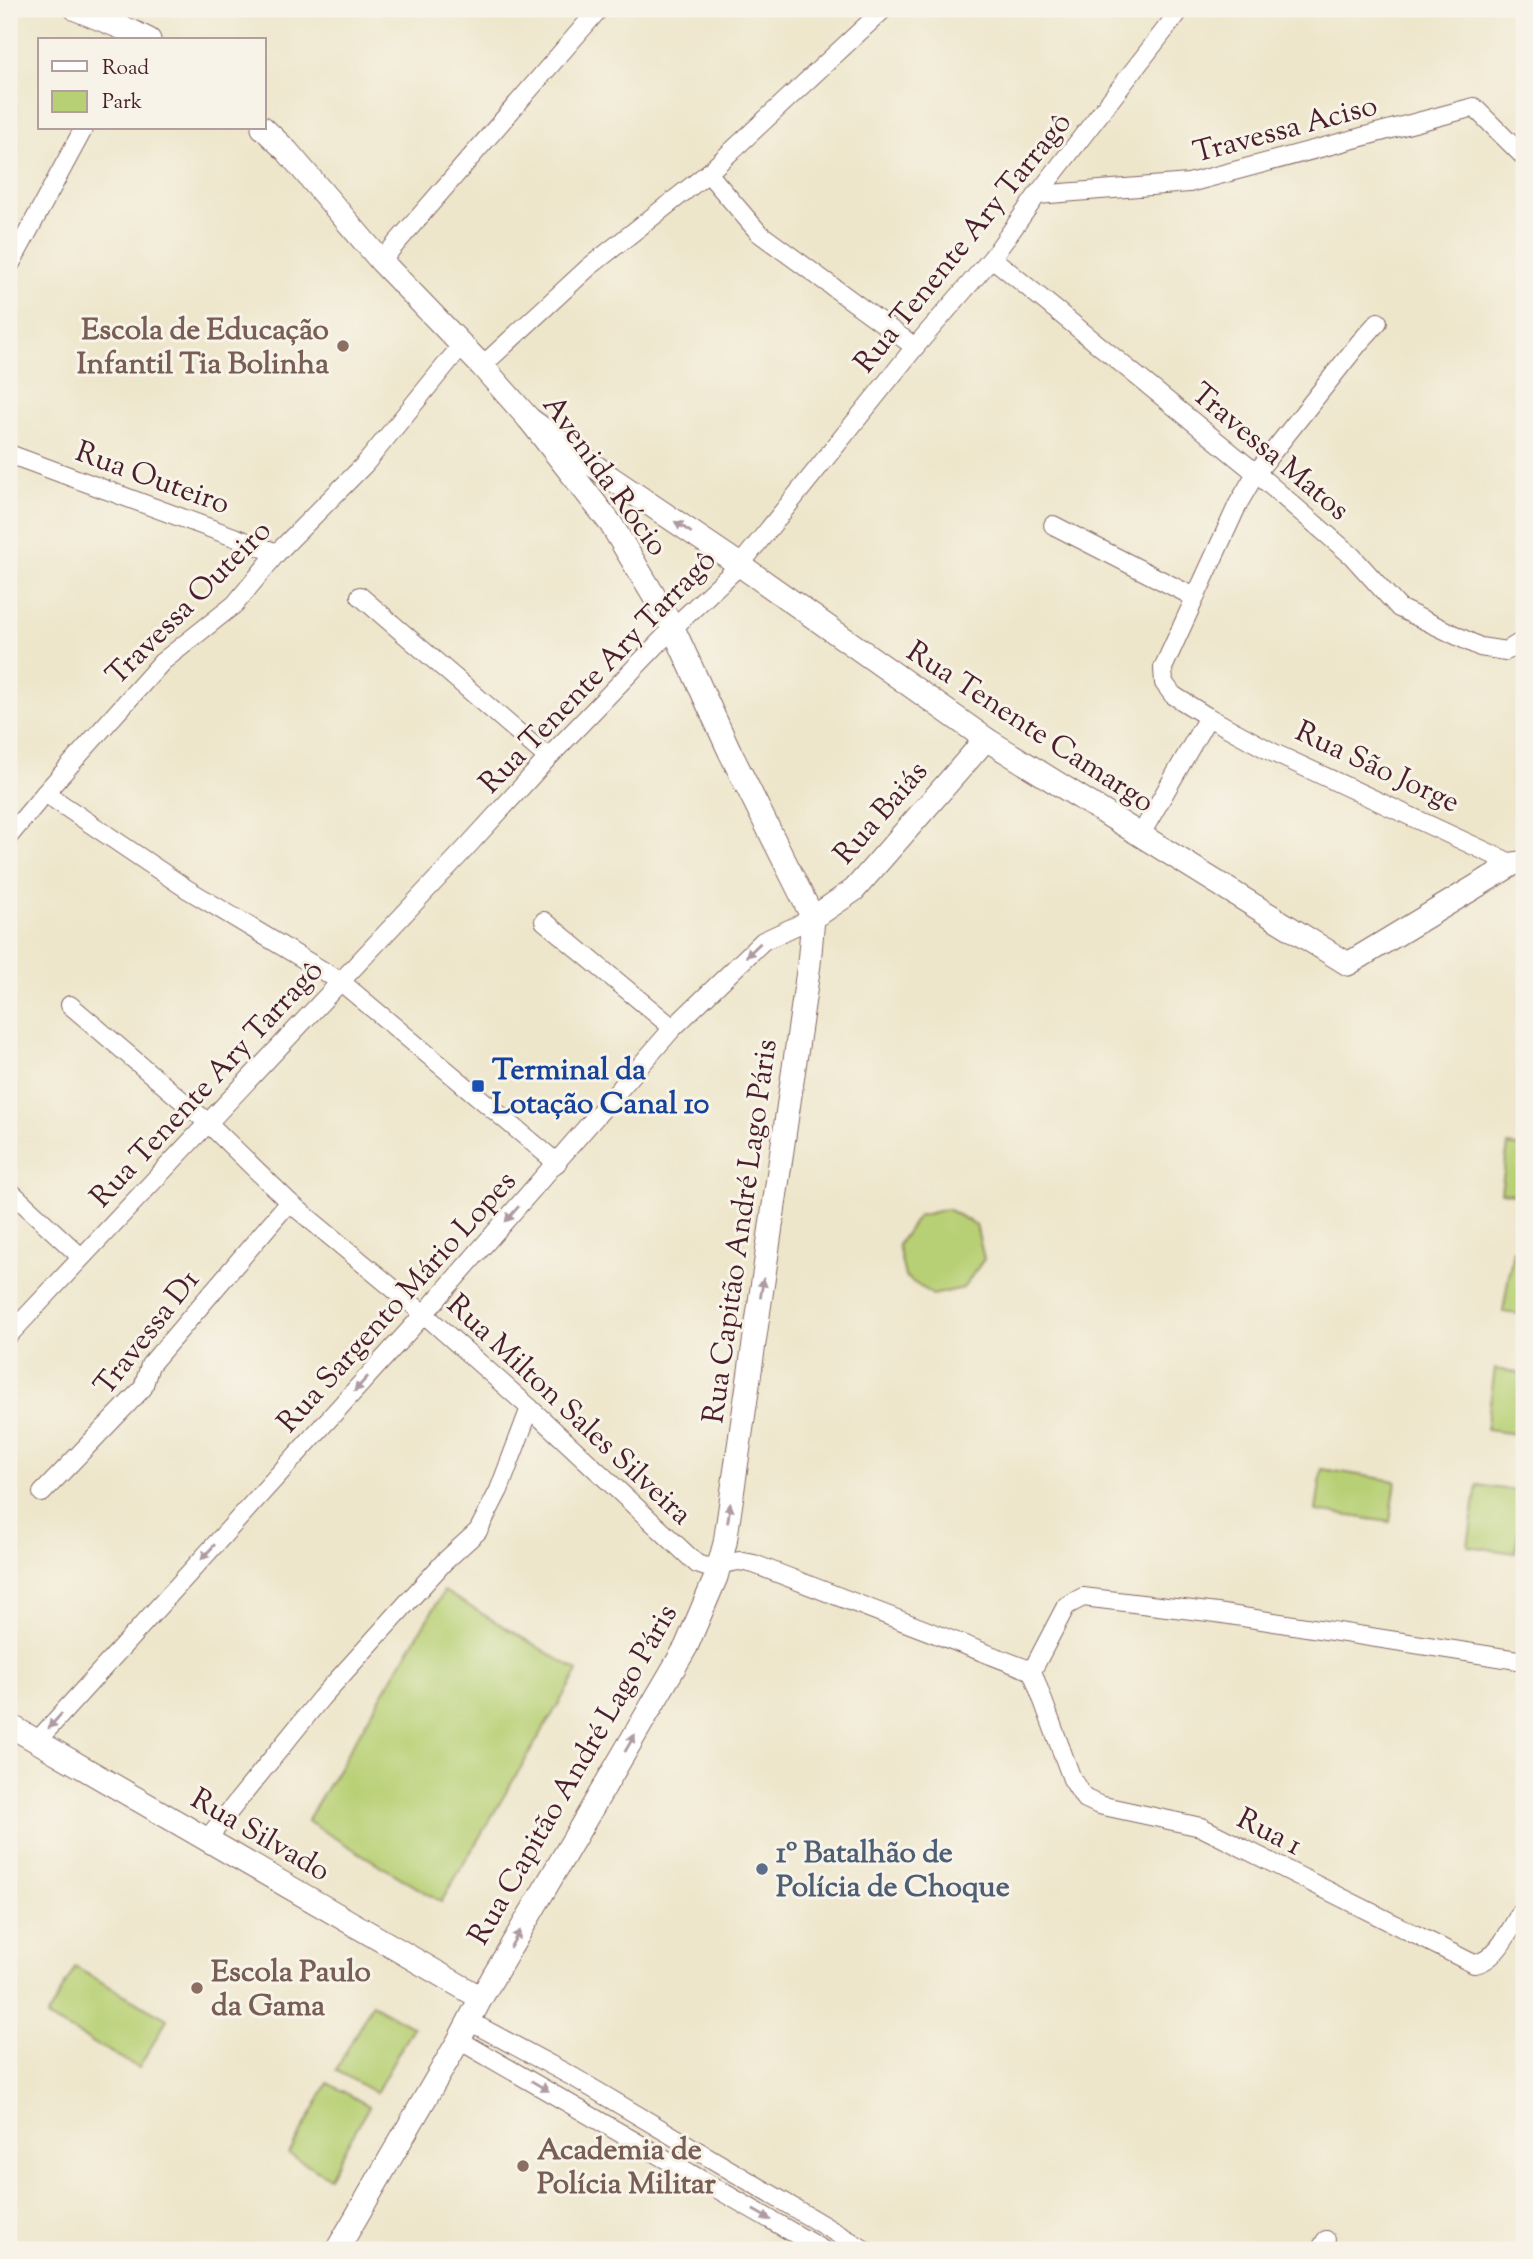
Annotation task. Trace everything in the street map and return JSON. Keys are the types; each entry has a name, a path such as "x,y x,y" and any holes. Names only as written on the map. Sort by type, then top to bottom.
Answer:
{"street":[{"path":"76,9 138,38"},
{"path":"381,261 599,9"},
{"path":"482,366 589,267 708,173 884,9"},
{"name":"Rua Tenente Ary Tarragô","path":"9,1335 548,758 673,628 740,565 915,347 992,258 1037,195 1181,9"},
{"name":"Travessa Aciso","path":"1037,195 1189,183 1474,107 1524,157"},
{"path":"9,267 83,130"},
{"name":"Avenida Rócio","path":"265,130 288,151 381,261 529,419 611,524 673,628 730,752 813,918"},
{"path":"708,173 759,233 915,347"},
{"name":"Travessa Matos","path":"992,258 1256,473 1352,556 1398,608 1480,647 1506,651 1524,639"},
{"name":"Rua São Jorge","path":"1378,322 1256,473 1238,504 1194,597 1163,668 1164,683 1173,695 1272,752 1519,863"},
{"name":"Travessa Outeiro","path":"9,836 162,662 235,604 277,553 365,464 461,346"},
{"name":"Rua Tenente Camargo","path":"529,419 986,739 1348,964 1519,863"},
{"name":"Rua Outeiro","path":"9,454 277,553"},
{"path":"1053,525 1194,597"},
{"path":"360,596 548,758"},
{"path":"1140,836 1208,717"},
{"name":"Rua Baiás","path":"813,918 854,890 986,739"},
{"path":"45,793 187,889 340,981 557,1163"},
{"name":"Rua Sargento Mário Lopes","path":"37,1741 425,1314 673,1028 763,941 813,918"},
{"name":"Rua Capitão André Lago Páris","path":"337,2250 686,1647 719,1564 725,1544 769,1245 809,964 813,918"},
{"path":"544,921 673,1028"},
{"name":"Rua Milton Sales Silveira","path":"70,1005 207,1122 289,1202 425,1314 697,1564 706,1567 739,1561 754,1564 1032,1671"},
{"path":"9,1190 81,1257"},
{"name":"Travessa D1","path":"42,1493 143,1388 150,1365 289,1202"},
{"path":"206,1839 321,1699 444,1562 478,1531 499,1490 530,1408"},
{"path":"1032,1671 1066,1606 1083,1597 1217,1614 1524,1661"},
{"name":"Rua 1","path":"1032,1671 1072,1779 1084,1798 1099,1805 1201,1827 1474,1964 1492,1958 1524,1906"},
{"name":"Rua Silvado","path":"9,1725 481,1998"},
{"path":"464,2030 515,2046 575,2078 865,2250"},
{"path":"464,2030 505,2065 823,2250"},
{"path":"505,2065 515,2046"},
{"path":"564,2101 575,2078"},
{"path":"618,2132 629,2110"},
{"path":"674,2163 685,2144"},
{"path":"731,2196 742,2178"},
{"path":"785,2228 796,2210"}],"green space":[{"path":"1508,1145 1524,1147 1524,1196 1501,1192"},
{"path":"947,1209 976,1225 984,1259 963,1288 933,1295 905,1277 898,1245 918,1216"},
{"path":"1513,1250 1524,1251 1524,1315 1503,1312"},
{"path":"1495,1369 1524,1374 1524,1435 1486,1430"},
{"path":"1322,1469 1396,1481 1390,1522 1316,1511"},
{"path":"1477,1485 1524,1492 1515,1553 1468,1546"},
{"path":"444,1591 578,1671 441,1902 307,1821"},
{"path":"75,1967 167,2019 139,2068 47,2017"},
{"path":"372,2004 413,2027 376,2093 336,2070"},
{"path":"328,2083 369,2106 329,2177 289,2154"}],"place":[{"name":"Escola de Educação Infantil Tia Bolinha","path":"343,346"},
{"name":"Terminal da Lotação Canal 10","path":"478,1086"},
{"name":"1º Batalhão de Polícia de Choque","path":"762,1869"},
{"name":"Escola Paulo da Gama","path":"197,1988"},
{"name":"Academia de Polícia Militar","path":"523,2166"}]}
